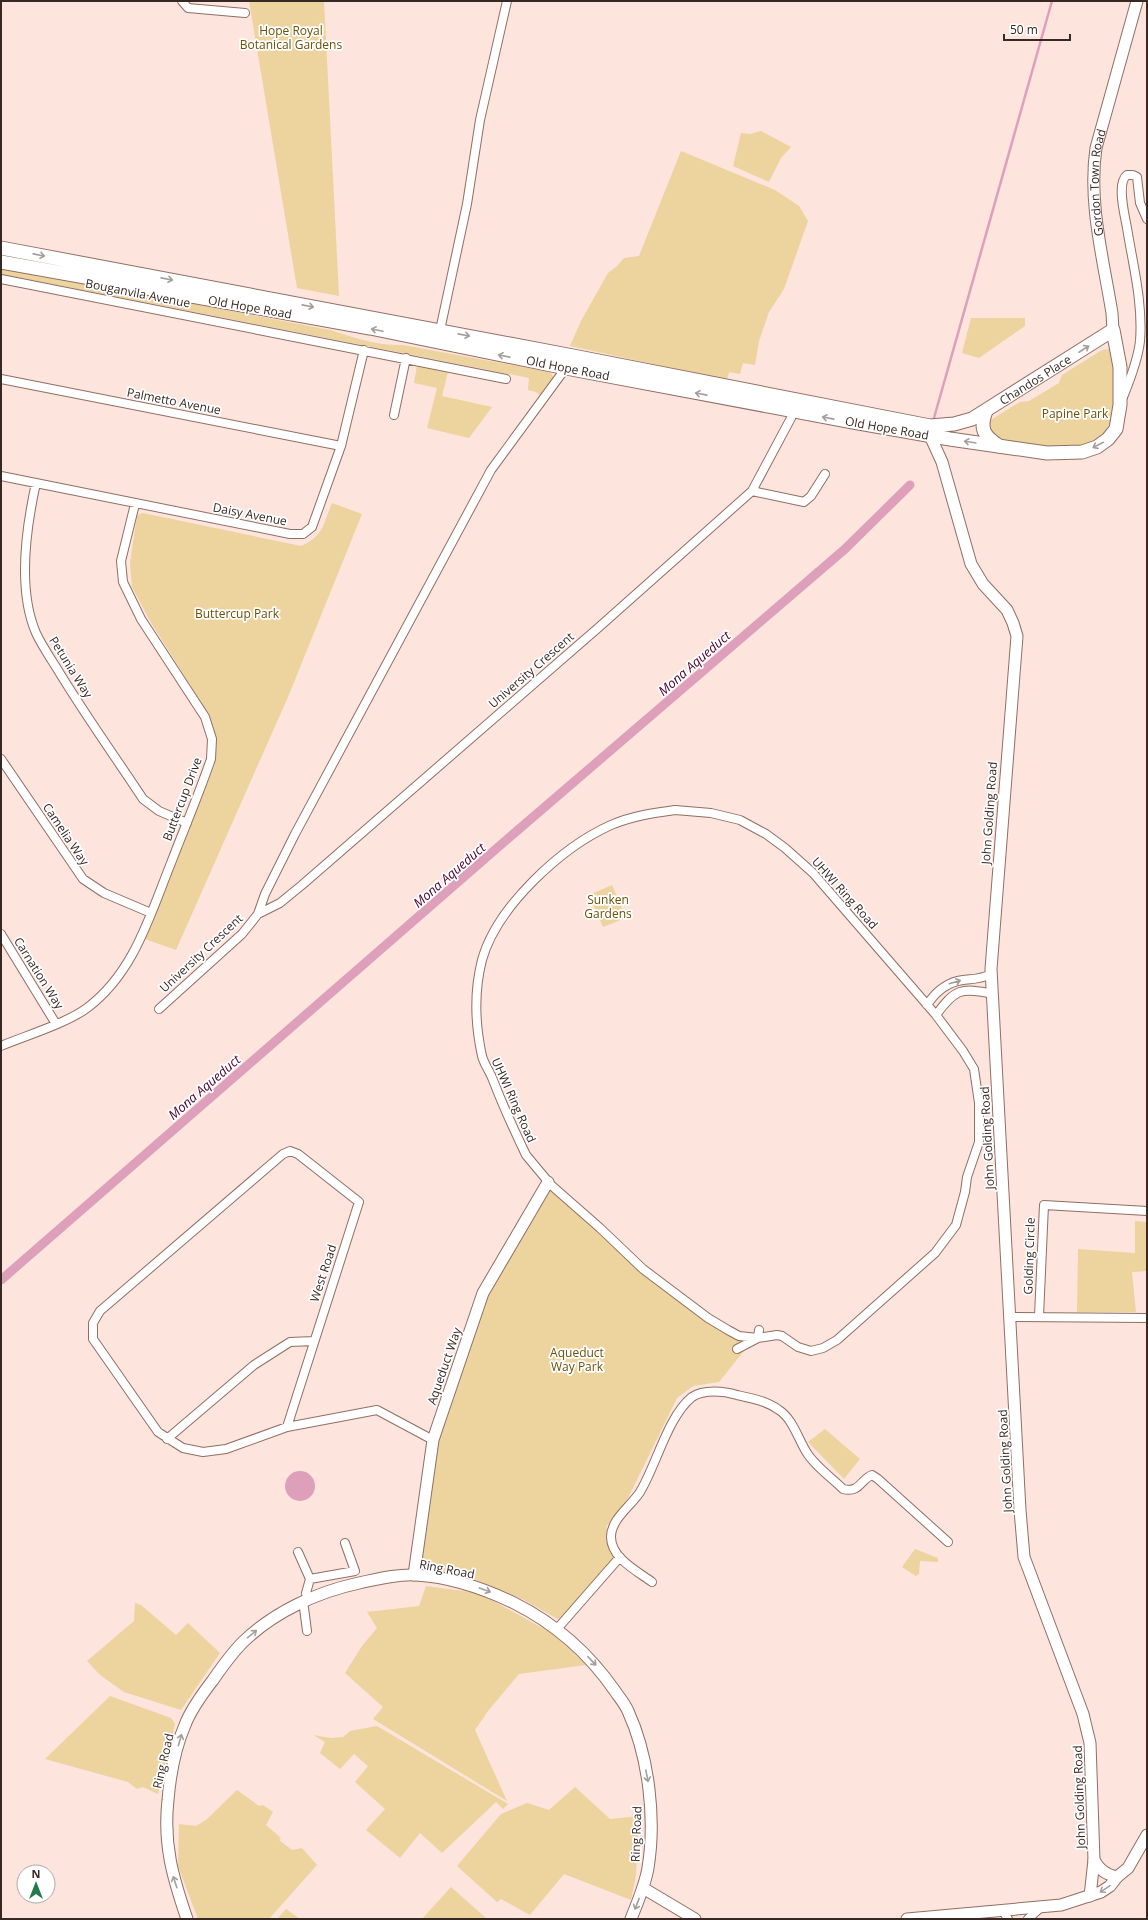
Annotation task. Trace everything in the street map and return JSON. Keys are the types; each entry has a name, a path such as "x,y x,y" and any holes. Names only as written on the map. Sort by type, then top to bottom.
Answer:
{"main road":[{"name":"Old Hope Road","path":"1,248 439,337 566,368 927,430 954,424"},
{"name":"Old Hope Road","path":"1,262 370,328 573,356 927,430 1001,447 1047,453 1082,452 1096,447 1108,439 1116,429 1119,410"},
{"name":"Gordon Town Road","path":"1114,330 1120,367 1119,410"},
{"name":"Chandos Place","path":"954,424 972,419 986,411 1114,330"},
{"path":"986,411 982,422 984,433 1001,447"}],"street":[{"path":"182,1 188,8 245,13"},
{"path":"439,337 467,204 480,120 507,1"},
{"name":"Gordon Town Road","path":"1114,330 1094,202 1094,164 1096,148 1137,1"},
{"path":"1119,410 1140,342 1137,283 1122,197 1122,181 1127,175 1137,177 1140,203 1147,219"},
{"name":"Bouganvila Avenue","path":"1,279 506,379"},
{"name":"Daisy Avenue","path":"1,476 290,534 303,534 312,527 341,446 364,350"},
{"name":"University Crescent","path":"159,1008 242,934 258,914 265,894 295,834 491,470 566,368 573,356"},
{"path":"394,414 406,358"},
{"name":"Palmetto Avenue","path":"1,379 341,446"},
{"name":"University Crescent","path":"258,914 280,903 308,880 598,628 752,491 791,418"},
{"name":"John Golding Road","path":"927,430 942,462 971,564 983,584 1006,610 1013,623 1017,636 991,957 991,974 1020,1510 1024,1557 1083,1714 1090,1743 1094,1860 1090,1896"},
{"path":"752,491 804,502 811,496 825,474"},
{"name":"Petunia Way","path":"36,483 30,512 24,566 27,599 36,632 64,680 143,799 159,811 187,823"},
{"name":"Buttercup Drive","path":"1,1046 56,1024 86,1009 111,988 129,962 151,913 211,759 212,739 205,716 141,619 123,582 121,561 135,504"},
{"name":"Camelia Way","path":"1,759 82,879 110,896 151,913"},
{"name":"UHWI Ring Road","path":"676,810 711,813 740,820 766,834 785,848 812,873 927,1005 963,1050 974,1068 979,1103 979,1142 967,1177 965,1192 956,1225 935,1253 837,1340 823,1348 811,1351 776,1335 758,1334 739,1336 728,1330 660,1282 548,1182 526,1155 482,1057 476,1010 479,975 483,958 493,933 505,914 549,865 584,840 611,825 644,814 676,810"},
{"name":"Carnation Way","path":"1,934 56,1024"},
{"path":"927,1005 937,992 950,983 985,978 991,974"},
{"path":"936,1015 948,999 955,993 976,991 992,994"},
{"name":"West Road","path":"290,1151 298,1154 359,1202 314,1341 287,1427 226,1449 203,1452 183,1448 158,1432 93,1339 93,1322 100,1311 283,1154 290,1151"},
{"name":"Aqueduct Way","path":"414,1575 433,1440 483,1293 548,1182"},
{"name":"Golding Circle","path":"1039,1316 1044,1205 1147,1211"},
{"path":"1010,1317 1039,1316 1147,1318"},
{"path":"738,1349 758,1334"},
{"path":"167,1439 254,1365 290,1342 314,1341"},
{"path":"652,1582 616,1554 611,1537 614,1524 640,1492 663,1441 682,1408 693,1396 704,1392 729,1393 764,1402 780,1410 790,1423 808,1454 843,1489 850,1491 858,1488 868,1477 872,1475 948,1542"},
{"path":"287,1427 377,1410 433,1440"},
{"path":"310,1579 356,1571 345,1543"},
{"path":"298,1552 310,1579 306,1593"},
{"path":"557,1629 620,1557"},
{"name":"Ring Road","path":"187,1919 170,1863 167,1831 168,1801 174,1763 184,1725 206,1688 241,1644 253,1633 304,1601 343,1586 398,1575 414,1575 462,1582 497,1595 530,1611 576,1644 595,1664 628,1710 641,1750 648,1780 651,1812 648,1864 643,1888 631,1919"},
{"path":"304,1608 307,1631"},
{"path":"907,1919 1000,1915 1061,1905 1090,1896 1101,1892 1110,1886 1117,1877 1124,1873 1147,1835"},
{"name":"John Golding Road","path":"1094,1860 1100,1870 1108,1875 1117,1877"},
{"path":"643,1888 695,1919"},
{"path":"1028,1919 1040,1908"}],"green space":[{"name":"Hope Royal Botanical Gardens","path":"249,1 324,1 339,296 297,288"},
{"path":"761,131 791,147 781,158 769,182 733,166 741,133 750,134"},
{"path":"681,151 775,190 799,206 808,221 784,289 769,312 759,341 755,365 743,363 740,374 729,372 727,380 570,346 581,321 608,273 624,258 639,256"},
{"path":"1,267 330,330 375,343 403,345 544,371 551,373 554,378 542,397 536,392 528,390 529,378 1,274"},
{"path":"971,318 1025,318 1025,326 979,358 962,353"},
{"name":"Papine Park","path":"1110,349 1116,356 1115,405 1109,424 1094,443 1087,447 1066,449 1027,444 993,437 989,431 989,421 1020,402 1029,401 1059,383 1062,375 1102,350"},
{"path":"417,365 448,372 442,396 492,407 469,438 427,428 437,388 414,383"},
{"name":"Buttercup Park","path":"332,503 362,514 288,697 176,950 145,939 214,767 216,747 209,715 150,621 132,587 130,563 137,515 143,513 301,546 319,534"},
{"name":"Sunken Gardens","path":"612,885 626,918 603,927 589,895"},
{"name":"Aqueduct Way Park","path":"549,1187 668,1292 751,1342 719,1382 693,1386 677,1398 628,1498 606,1527 616,1558 561,1621 524,1600 469,1577 418,1571 439,1432 486,1293"},
{"path":"1135,1221 1147,1222 1147,1271 1132,1272 1136,1312 1077,1312 1078,1249 1135,1253"},
{"path":"825,1429 860,1459 844,1479 808,1442"},
{"path":"915,1549 938,1558 938,1562 920,1561 919,1574 916,1576 902,1567"},
{"path":"426,1586 479,1593 555,1635 586,1665 519,1674 488,1711 475,1730 507,1801 373,1719 383,1707 345,1673 362,1646 377,1628 367,1612 419,1606"},
{"path":"135,1603 141,1605 176,1635 188,1623 220,1653 181,1710 124,1692 100,1675 87,1661 134,1621"},
{"path":"110,1696 171,1718 175,1724 158,1794 143,1787 137,1789 128,1782 45,1759"},
{"path":"377,1726 508,1804 503,1809 496,1802 442,1853 420,1833 400,1858 366,1830 385,1809 355,1782 368,1766 354,1754 340,1769 320,1753 325,1742 313,1735 331,1738 343,1737 350,1731"},
{"path":"575,1787 610,1819 639,1816 636,1875 631,1900 564,1874 530,1915 501,1899 497,1902 457,1866 501,1814 527,1803 549,1810"},
{"path":"237,1790 259,1806 263,1805 273,1812 266,1825 281,1838 279,1840 292,1850 302,1848 317,1865 269,1919 198,1919 178,1866 179,1824 196,1826 206,1820"},
{"path":"451,1887 487,1919 422,1919"},
{"path":"286,1909 300,1919 277,1919"}],"shaded area":[{"path":"300,1471 306,1472 314,1480 314,1492 306,1500 300,1501 294,1500 286,1492 285,1486 286,1480 294,1472"}],"waterway":[{"path":"934,418 1052,1"},
{"name":"Mona Aqueduct","path":"1,1280 511,836 845,549 910,485"}]}
